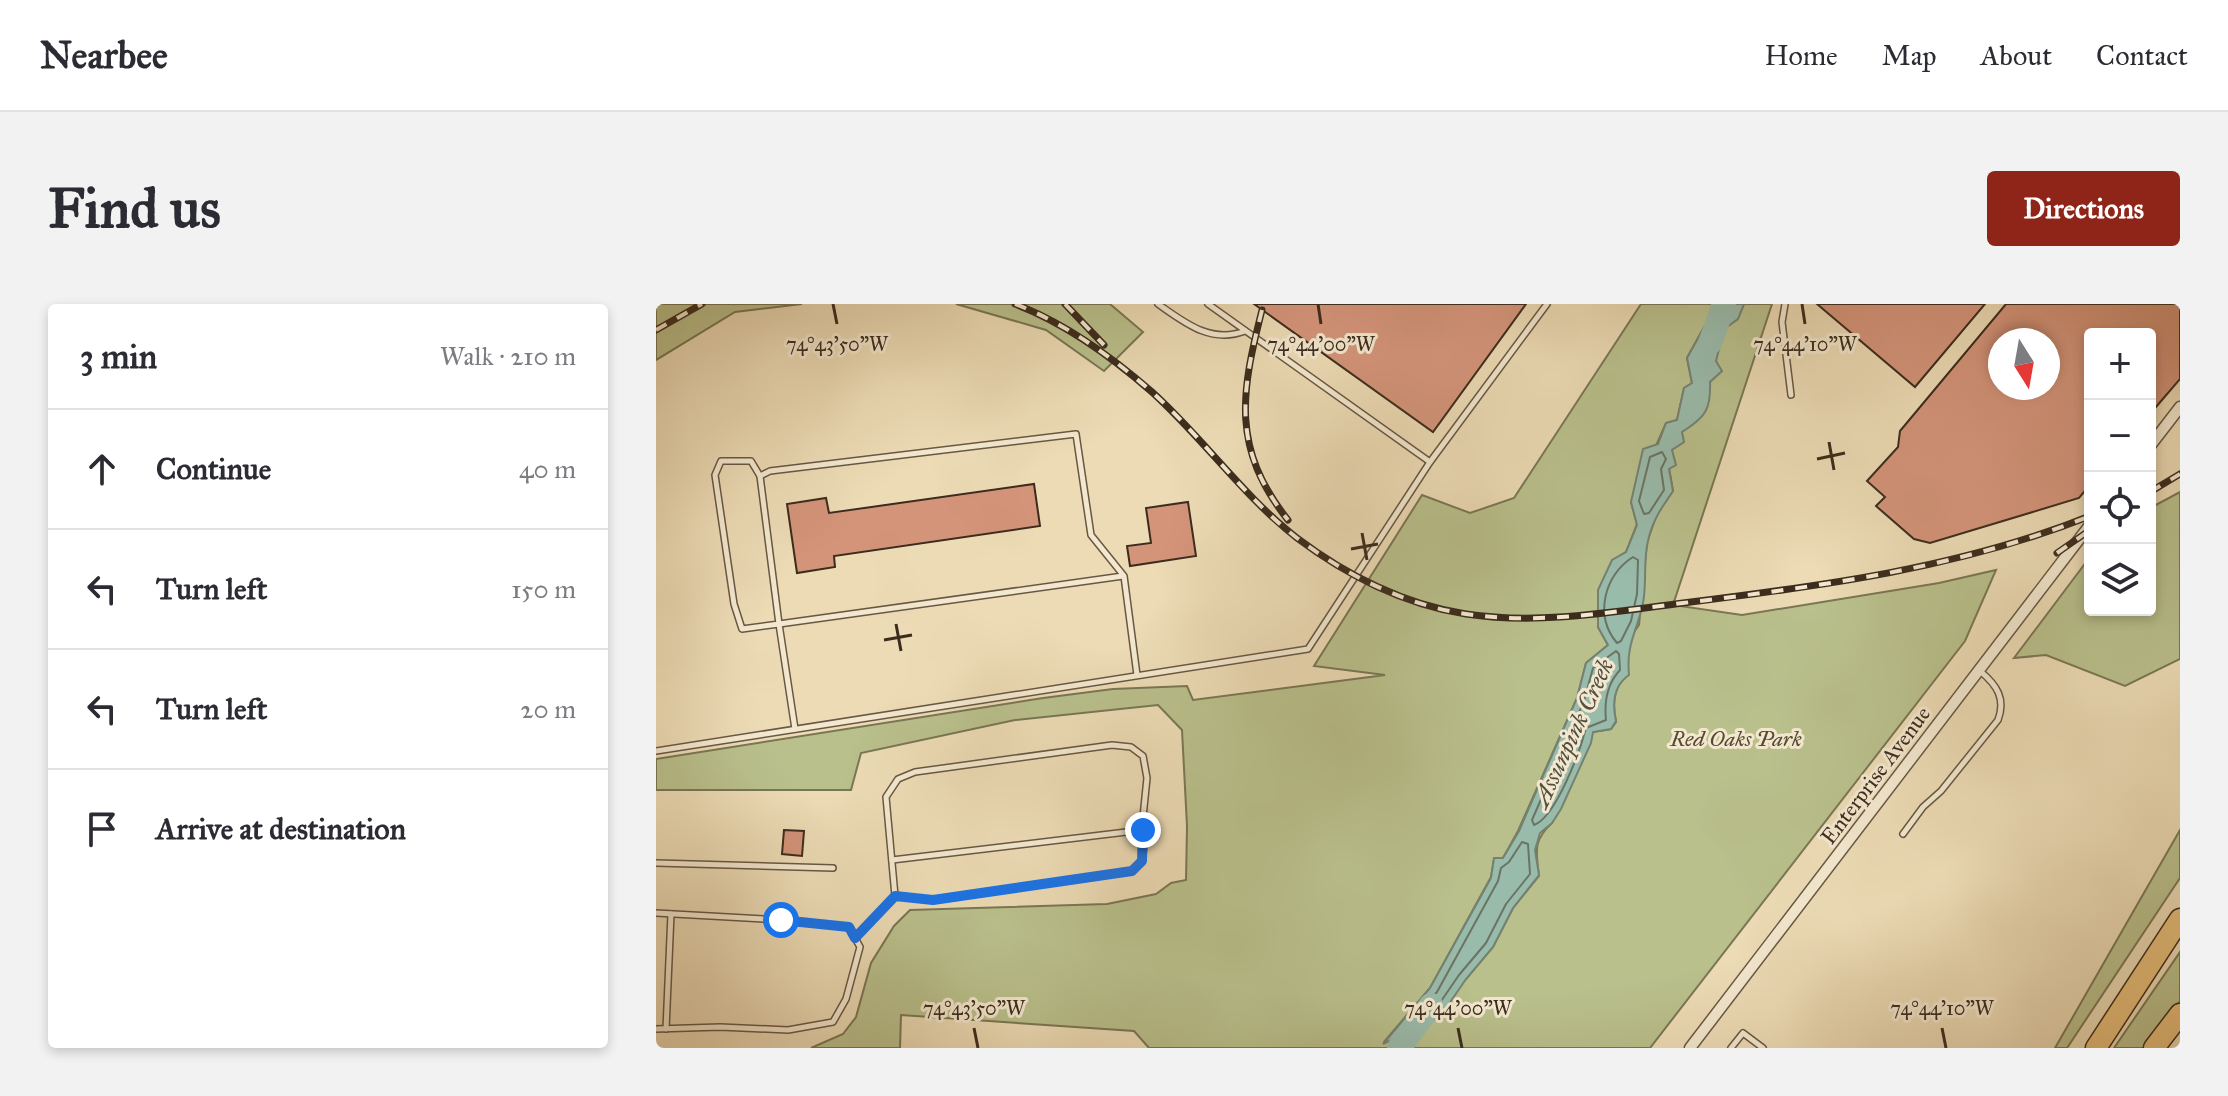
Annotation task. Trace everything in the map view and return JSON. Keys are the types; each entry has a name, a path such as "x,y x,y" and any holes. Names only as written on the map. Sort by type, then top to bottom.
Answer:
{"highway":[{"path":"2096,1048 2180,919"},
{"path":"2154,1048 2180,1014"}],"street":[{"path":"2156,438 2180,407"},
{"name":"Enterprise Avenue","path":"1695,1046 2084,533"}],"lane":[{"path":"1158,304 1198,330 1228,337 1246,331"},
{"path":"1208,304 1430,462"},
{"path":"656,751 1308,649 1430,462 1547,304"},
{"path":"1785,304 1782,322 1791,395"},
{"path":"760,476 770,471 1076,434 1091,535 1124,576 1137,675"},
{"path":"795,729 779,624 760,476 751,461 721,461 715,475 734,604 742,629 779,624 1124,576"},
{"path":"1903,834 1998,720 2002,709 2001,694 1980,671"},
{"path":"855,938 895,896 886,797 898,779 915,772 1112,745 1131,747 1143,756 1147,778 1142,861 1132,871 933,900 895,896"},
{"path":"892,860 1143,830"},
{"path":"656,863 833,868"},
{"path":"656,913 849,927 860,947 846,999 833,1022 788,1030 720,1027 656,1029"},
{"path":"666,1029 671,914"},
{"path":"1731,1048 1743,1033 1763,1048"}],"green space":[{"path":"656,304 802,304 735,312 656,360"},
{"path":"956,304 1110,304 1143,332 1104,371 1046,330"},
{"name":"Red Oaks Park","path":"1641,304 1729,304 1707,322 1687,358 1692,383 1684,388 1677,420 1666,423 1631,502 1637,524 1626,552 1612,561 1598,627 1608,645 1586,663 1577,698 1518,831 1503,858 1494,859 1491,877 1430,988 1384,1042 1466,979 1493,947 1513,908 1539,876 1539,841 1552,823 1593,732 1611,729 1616,722 1615,696 1619,684 1628,675 1629,648 1639,625 1647,542 1657,514 1673,491 1669,468 1672,450 1710,381 1724,328 1737,319 1744,304 1772,304 1673,605 1742,615 1939,583 1996,570 1965,641 1650,1048 1149,1048 1134,1031 901,1015 900,1048 811,1048 843,1034 856,1017 871,963 894,926 910,910 1107,904 1156,894 1171,883 1186,880 1187,826 1182,730 1158,705 1015,720 861,753 851,790 656,790 656,759 1113,689 1187,686 1193,700 1385,675 1314,666 1422,495 1470,513 1514,498"},
{"path":"2180,492 2180,659 2125,686 2046,655 2014,658 2084,565 2084,616 2156,616 2156,505"},
{"path":"2180,830 2180,878 2067,1048 2055,1048"},
{"path":"2180,952 2180,1001 2144,1048 2114,1048"}],"water":[{"path":"1729,304 1744,304 1738,319 1724,329 1716,361 1722,371 1710,382 1705,412 1682,432 1684,442 1672,450 1676,465 1669,469 1673,491 1650,534 1643,603 1631,646 1629,675 1615,695 1616,721 1611,729 1593,732 1561,809 1552,823 1540,833 1535,850 1539,875 1513,908 1493,947 1440,1017 1383,1044 1430,988 1491,878 1494,858 1503,858 1519,831 1577,698 1586,663 1608,645 1598,627 1598,590 1612,560 1626,552 1637,525 1631,502 1643,449 1658,444 1666,423 1677,420 1684,388 1692,383 1687,358 1707,322"}],"building":[{"path":"1254,304 1526,304 1433,432"},
{"path":"1817,304 1985,304 1915,387"},
{"path":"2006,304 2180,304 2180,379 2156,407 2156,328 2084,328 2084,492 2079,498 1930,543 1914,539 1876,506 1885,497 1867,481 1898,447 1900,431"},
{"path":"1034,484 1040,526 834,556 835,567 797,573 787,504 826,498 829,513"},
{"path":"1188,502 1196,556 1130,566 1127,546 1151,543 1146,508"},
{"path":"784,830 804,831 802,856 782,854"}],"waterway":[{"name":"Assunpink Creek","path":"1710,343 1724,304"},
{"name":"Assunpink Creek","path":"1399,1048 1431,1005"}],"railway":[{"path":"656,330 702,304"},
{"path":"1015,304 1070,331 1137,379 1171,410 1277,522 1316,552 1377,586 1443,610 1493,617 1548,618 1787,590 1941,562 2041,534 2084,518"},
{"path":"1065,304 1104,345"},
{"path":"1262,310 1246,394 1249,444 1270,494 1288,520"},
{"path":"2156,488 2180,474"},
{"path":"2057,553 2084,534"}],"route":[{"path":"781,920 849,927 855,938 895,896 933,900 1132,871 1142,861 1143,830"}]}
